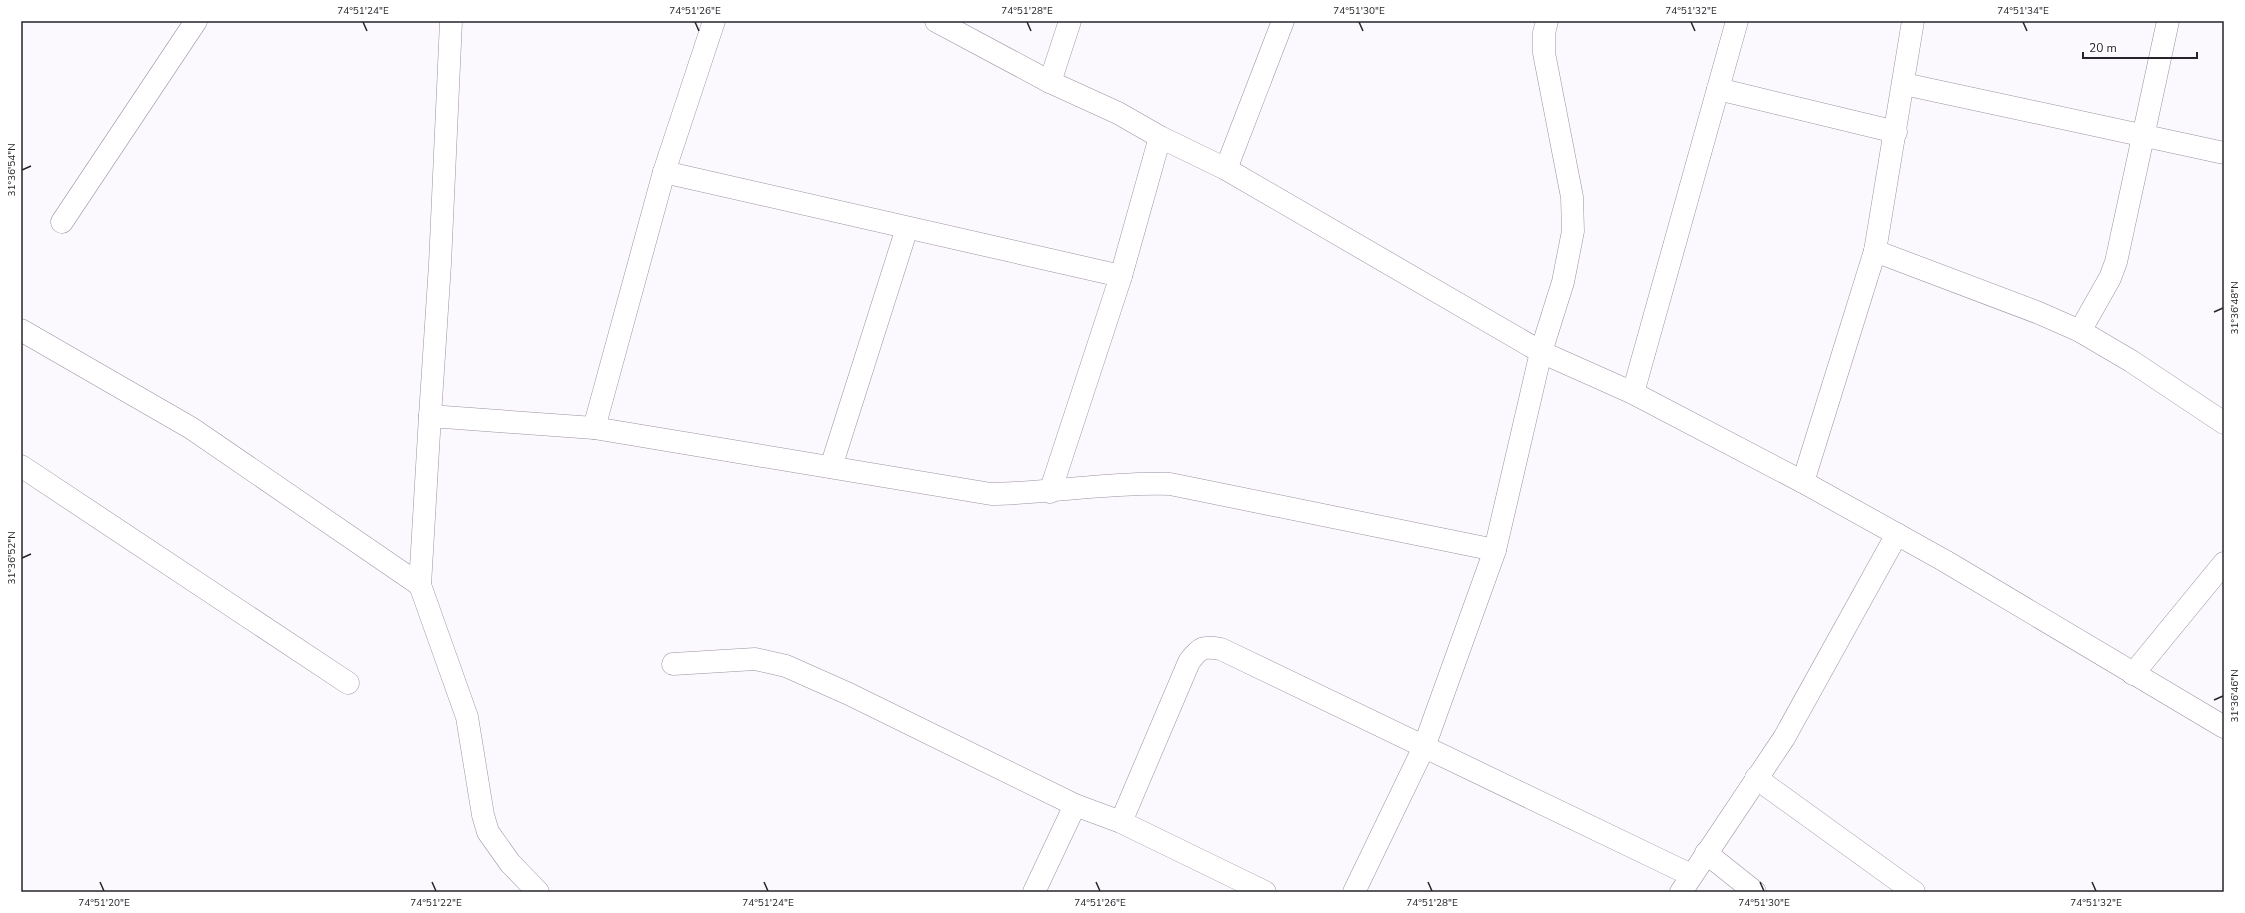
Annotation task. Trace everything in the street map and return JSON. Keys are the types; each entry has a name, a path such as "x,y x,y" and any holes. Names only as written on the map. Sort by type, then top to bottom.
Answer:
{"street":[{"path":"62,222 196,21"},
{"path":"451,21 440,264 420,585 467,717 483,815 488,832 510,863 538,892"},
{"path":"594,428 664,172 714,21"},
{"path":"936,21 1050,82 1118,113 1160,137 1226,168 1541,352 1633,393 1803,482 1896,534 2224,727"},
{"path":"1050,82 1070,21"},
{"path":"1226,168 1283,21"},
{"path":"1354,892 1424,747 1495,550 1541,352 1563,282 1573,231 1572,197 1544,52 1544,33 1547,21"},
{"path":"1633,393 1737,21"},
{"path":"1803,482 1875,251 1904,84 1913,21"},
{"path":"2080,331 2110,278 2116,262 2168,21"},
{"path":"1904,84 2224,153"},
{"path":"1718,89 1896,132"},
{"path":"1050,492 1121,276 1160,137"},
{"path":"664,172 1121,276"},
{"path":"831,468 907,228"},
{"path":"1875,251 2039,313 2080,331 2131,360 2224,423"},
{"path":"21,330 191,428 420,585"},
{"path":"430,416 594,428 991,494 1050,492 1117,484 1170,484 1495,550"},
{"path":"21,466 348,683"},
{"path":"1121,822 1189,662 1197,652 1206,647 1221,649 1424,747 1686,883 1784,738 1896,534"},
{"path":"2133,674 2224,563"},
{"path":"673,664 755,659 786,666 849,694 1075,805 1121,822 1265,892"},
{"path":"1756,778 1914,892"},
{"path":"1034,892 1075,805"},
{"path":"1706,853 1755,892"}]}
